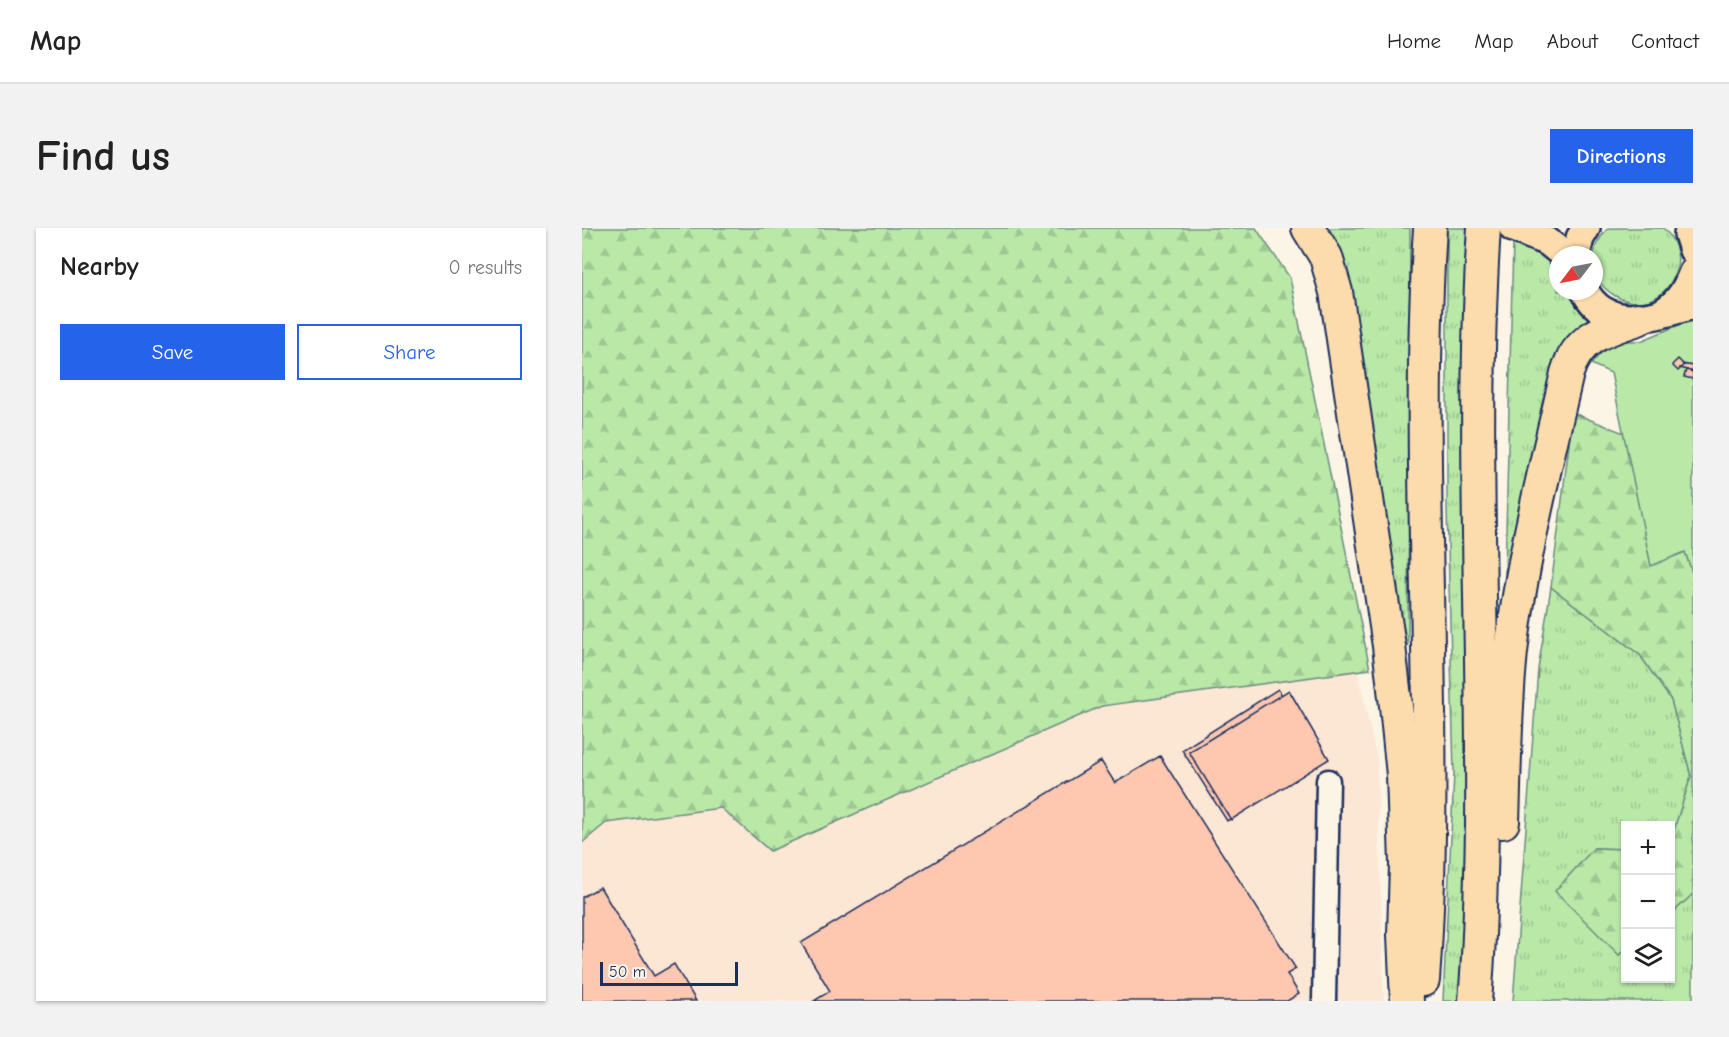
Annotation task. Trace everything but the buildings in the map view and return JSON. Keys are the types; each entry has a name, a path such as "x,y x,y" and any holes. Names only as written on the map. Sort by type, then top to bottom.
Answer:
{"highway":[{"path":"1308,228 1326,257 1336,292 1389,646 1403,775 1406,864 1404,935 1407,1001"},
{"path":"1422,1001 1426,947 1429,829 1424,413 1426,278 1430,228"},
{"path":"1475,1001 1478,970 1482,760 1478,370 1484,228"},
{"path":"1478,970 1502,852 1507,709 1511,653 1519,595 1567,373 1577,352 1592,337 1647,317"}],"main road":[{"path":"1578,246 1586,228"},
{"path":"1525,232 1553,246"},
{"path":"1647,317 1673,305 1686,290 1693,272"},
{"path":"1593,300 1601,309 1619,317 1647,317 1693,305"}],"lane":[{"path":"1324,1001 1328,781"}],"shaded area":[{"path":"1346,618 1377,760 1384,1001 582,1001 582,794"}],"green space":[{"path":"582,228 1256,228 1290,278 1370,669 1102,706 770,851 721,808 606,823 582,843"},
{"path":"1321,228 1410,228 1408,644 1404,655"},
{"path":"1447,228 1467,228 1463,391 1470,835 1460,1001 1443,1001 1454,774 1447,507"},
{"path":"1608,228 1663,228 1676,248 1678,259 1676,270 1665,290 1649,300 1632,302 1615,296 1603,286 1603,246 1596,246"},
{"path":"1513,242 1549,259 1549,300 1574,300 1594,319 1516,571 1505,575"},
{"path":"1693,319 1693,575 1685,552 1651,566 1611,373 1591,364 1612,341 1641,341"},
{"path":"1573,413 1624,433 1651,565 1685,552 1693,575 1693,894 1675,910 1675,827 1691,776 1671,700 1640,655 1551,587"},
{"path":"1551,587 1640,655 1671,700 1691,776 1675,827 1675,821 1621,821 1621,849 1594,848 1619,955 1621,953 1621,983 1675,983 1675,910 1693,894 1693,1001 1513,1001 1538,669"},
{"path":"1594,848 1621,849 1621,953 1619,955 1555,891"}]}
